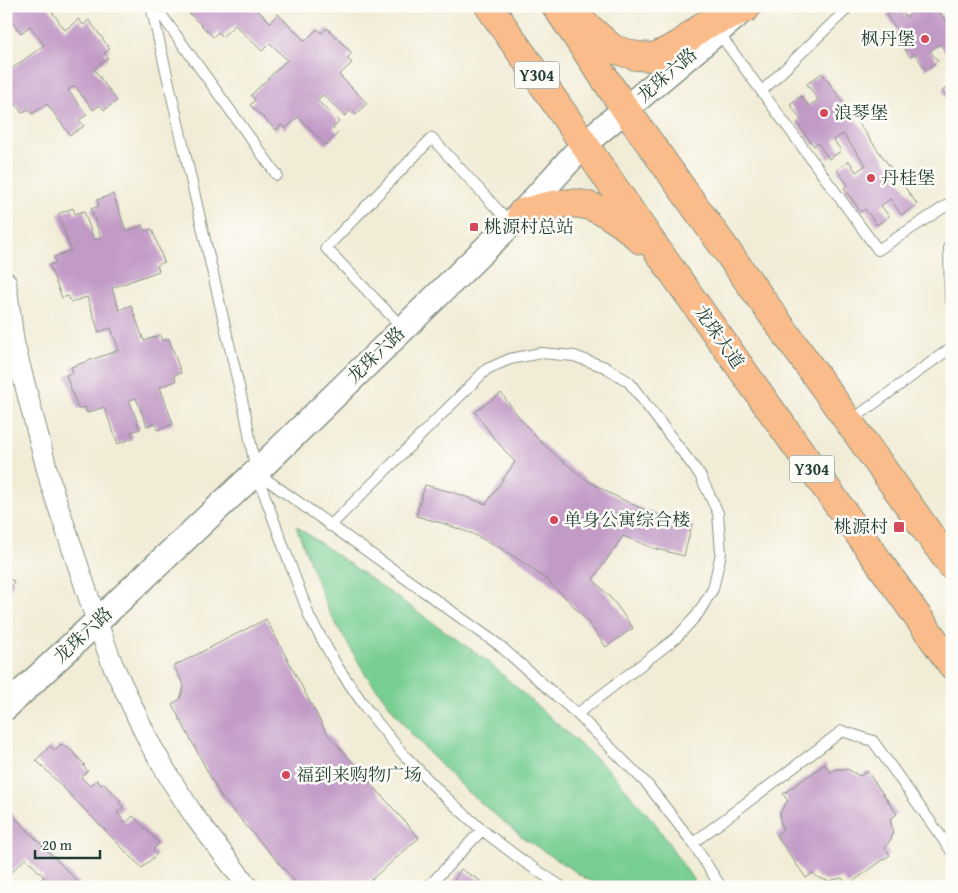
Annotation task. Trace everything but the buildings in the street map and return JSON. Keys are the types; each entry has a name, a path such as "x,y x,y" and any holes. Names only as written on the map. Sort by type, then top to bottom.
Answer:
{"main road":[{"name":"龙珠大道","path":"489,6 673,273 952,665"},
{"path":"556,6 626,110 952,566"},
{"path":"564,6 613,49 636,56 655,58 681,44 703,26 747,7"},
{"path":"516,218 557,204 580,204 602,211 637,237 673,273"}],"street":[{"name":"龙珠六路","path":"6,707 256,472 404,328 516,218 584,144 747,7"},
{"path":"6,282 10,342 52,485 96,622 126,695 149,742 195,817 248,887"}],"lane":[{"path":"151,6 246,417 256,472 310,618 337,666 368,711 403,754 440,793 482,830 562,887"},
{"path":"155,6 277,175"},
{"path":"762,91 850,6"},
{"path":"718,32 878,250 952,202"},
{"path":"404,328 326,248 432,138 516,218"},
{"path":"952,244 949,246 950,299 952,301"},
{"path":"848,423 952,347"},
{"path":"330,526 487,369 510,359 540,353 574,356 605,367 629,382 700,475 718,513 721,553 713,589 697,615 676,638 577,714"},
{"path":"256,472 499,645 577,714 647,784 693,843 721,887"},
{"path":"693,843 842,731 873,741 952,852"},
{"path":"428,887 482,830"}],"green space":[{"path":"296,526 486,660 612,773 655,823 698,887 604,887 585,878 522,837 464,789 412,735 366,675 328,610"}],"place":[{"name":"枫丹堡","path":"925,39"},
{"name":"浪琴堡","path":"824,113"},
{"name":"丹桂堡","path":"871,178"},
{"name":"桃源村总站","path":"474,227"},
{"name":"单身公寓综合楼","path":"554,520"},
{"name":"桃源村","path":"899,527"},
{"name":"福到来购物广场","path":"286,775"}]}
